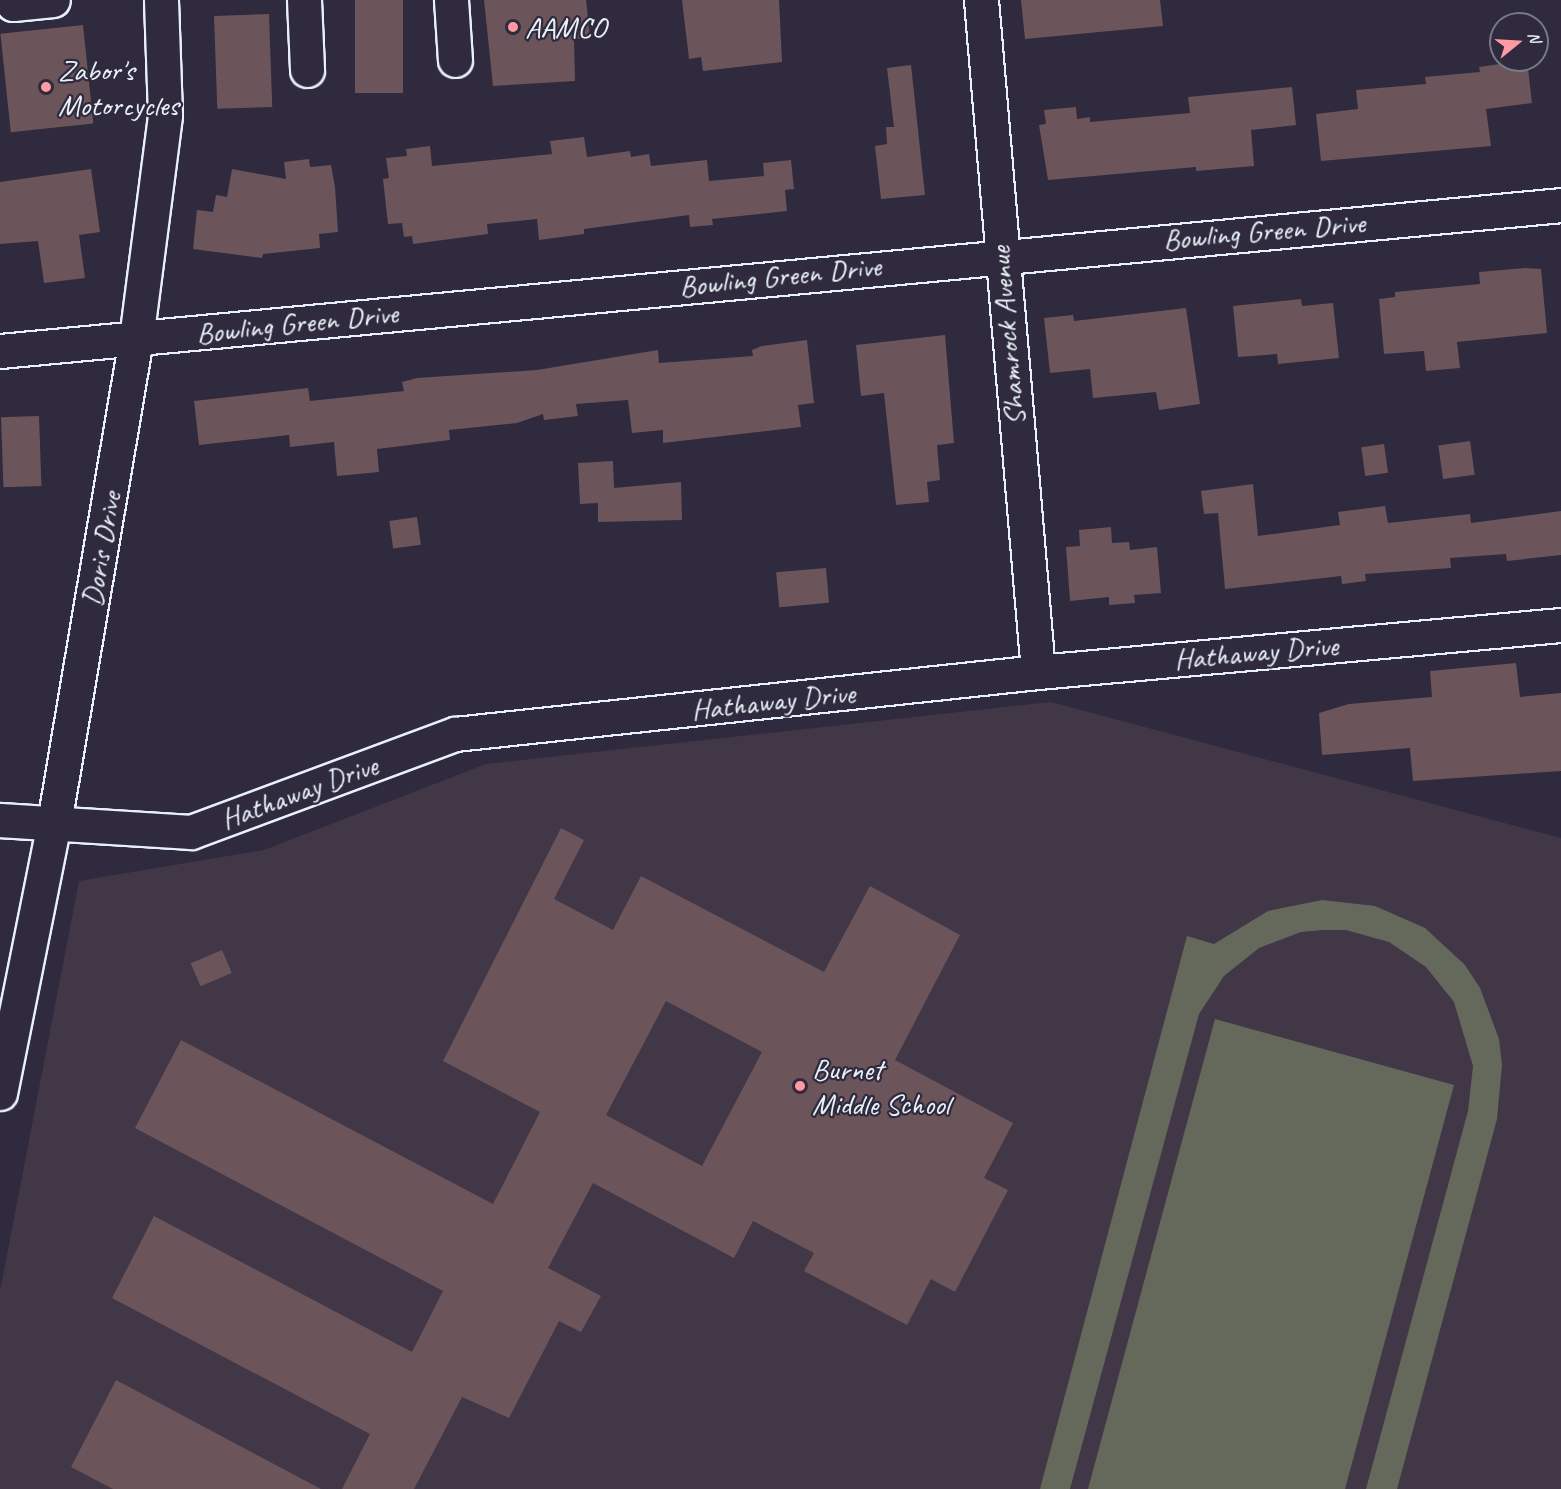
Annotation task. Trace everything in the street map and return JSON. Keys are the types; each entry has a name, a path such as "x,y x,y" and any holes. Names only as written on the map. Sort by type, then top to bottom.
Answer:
{"street":[{"path":"12,0 13,4 53,0"},
{"name":"Doris Drive","path":"0,1093 54,823 136,339 165,115 161,0"},
{"path":"304,0 307,70"},
{"path":"451,0 455,60"},
{"name":"Shamrock Avenue","path":"981,0 999,255 1038,672"},
{"name":"Bowling Green Drive","path":"0,351 999,255 1561,205"},
{"name":"Hathaway Drive","path":"0,820 191,831 455,734 1038,672 1561,624"}],"shaded area":[{"name":"Burnet Middle School","path":"1051,702 1561,838 1561,1489 0,1489 0,1291 79,881 264,850 486,764"}],"green space":[{"path":"1322,900 1375,906 1425,928 1465,965 1480,988 1499,1039 1502,1065 1497,1119 1397,1489 1366,1489 1468,1111 1473,1066 1454,1002 1426,967 1389,942 1346,930 1323,930 1301,932 1259,948 1224,976 1199,1014 1070,1489 1040,1489 1187,936 1214,944 1268,911"},
{"path":"1215,1019 1454,1085 1345,1489 1088,1489"}],"building":[{"path":"355,0 403,0 403,93 355,93"},
{"path":"484,0 586,0 590,38 574,39 575,81 493,86"},
{"path":"682,0 779,0 782,62 703,71 701,57 689,59"},
{"path":"1021,0 1160,0 1163,26 1025,39"},
{"path":"269,14 272,107 217,109 214,16"},
{"name":"Zabor's Motorcycles","path":"83,25 93,123 11,132 0,34"},
{"path":"911,65 925,195 881,199 875,146 887,144 886,127 894,127 887,68"},
{"path":"1489,66 1489,72 1528,72 1532,103 1486,109 1491,146 1321,161 1316,114 1358,109 1356,90 1426,84 1425,77 1480,72 1479,67"},
{"path":"1292,87 1296,125 1251,130 1254,166 1196,171 1196,167 1048,180 1039,125 1046,124 1044,110 1076,107 1077,119 1090,117 1090,122 1190,113 1188,97"},
{"path":"584,137 587,157 630,151 631,157 649,154 651,166 707,160 709,181 764,176 763,163 791,160 794,189 785,190 787,211 712,219 713,225 690,227 689,215 584,229 584,234 539,240 537,219 487,224 488,234 413,244 412,236 404,237 402,223 388,224 383,179 389,178 386,158 407,156 406,149 430,146 432,166 552,154 550,141"},
{"path":"309,159 310,167 331,165 335,187 338,232 319,234 320,248 263,254 262,258 193,249 197,210 213,212 216,195 227,197 232,169 286,179 284,162"},
{"path":"91,169 100,232 79,235 85,278 44,283 38,241 0,244 0,182"},
{"path":"1541,269 1547,333 1457,342 1460,368 1426,371 1424,351 1384,354 1379,299 1395,297 1395,292 1480,284 1479,272"},
{"path":"1301,299 1302,306 1333,303 1339,358 1278,364 1277,354 1238,357 1233,306"},
{"path":"1186,308 1200,404 1159,410 1156,392 1093,398 1090,369 1050,373 1044,318 1073,315 1074,321"},
{"path":"945,335 954,443 937,445 940,480 927,482 929,502 896,505 884,393 861,396 856,345"},
{"path":"807,340 814,403 798,405 801,427 663,443 663,430 632,433 628,400 576,404 578,416 544,420 543,414 517,423 449,430 450,440 377,449 379,472 337,476 334,442 290,447 289,435 199,445 194,401 308,388 310,401 404,391 402,382 417,378 537,370 658,350 659,363 753,356 752,350 762,346"},
{"path":"39,416 41,486 3,487 1,417"},
{"path":"1470,441 1475,475 1443,479 1438,445"},
{"path":"1384,444 1388,473 1365,476 1361,447"},
{"path":"613,461 614,488 681,482 682,520 598,522 598,503 580,504 578,463"},
{"path":"1253,484 1258,536 1340,525 1338,512 1385,506 1388,523 1470,514 1471,523 1561,511 1561,555 1507,561 1506,554 1450,558 1451,568 1365,574 1366,581 1342,584 1341,576 1225,589 1218,513 1204,514 1201,491"},
{"path":"417,517 421,545 393,549 389,521"},
{"path":"1111,527 1112,543 1129,542 1130,550 1157,547 1161,593 1134,595 1135,603 1109,605 1109,597 1070,601 1066,547 1080,546 1079,530"},
{"path":"826,568 829,603 779,607 776,572"},
{"path":"1516,663 1520,697 1561,693 1561,771 1413,781 1410,748 1322,755 1319,713 1349,704 1432,697 1430,671"},
{"path":"561,828 584,840 554,899 613,930 641,876 824,972 870,886 960,935 895,1060 1013,1123 984,1178 1008,1190 955,1292 931,1279 907,1325 804,1271 814,1253 753,1221 734,1258 593,1183 548,1268 601,1296 581,1332 559,1321 509,1418 462,1397 414,1489 342,1489 370,1434 112,1298 154,1216 412,1352 443,1291 135,1128 181,1040 493,1204 540,1112 443,1061","holes":["666,1001 762,1052 702,1166 606,1115"]},
{"path":"222,950 232,973 200,986 191,963"},
{"path":"116,1380 321,1489 113,1489 71,1467"}],"place":[{"name":"AAMCO","path":"513,27"},
{"name":"Zabor's Motorcycles","path":"46,87"},
{"name":"Burnet Middle School","path":"800,1086"}]}
